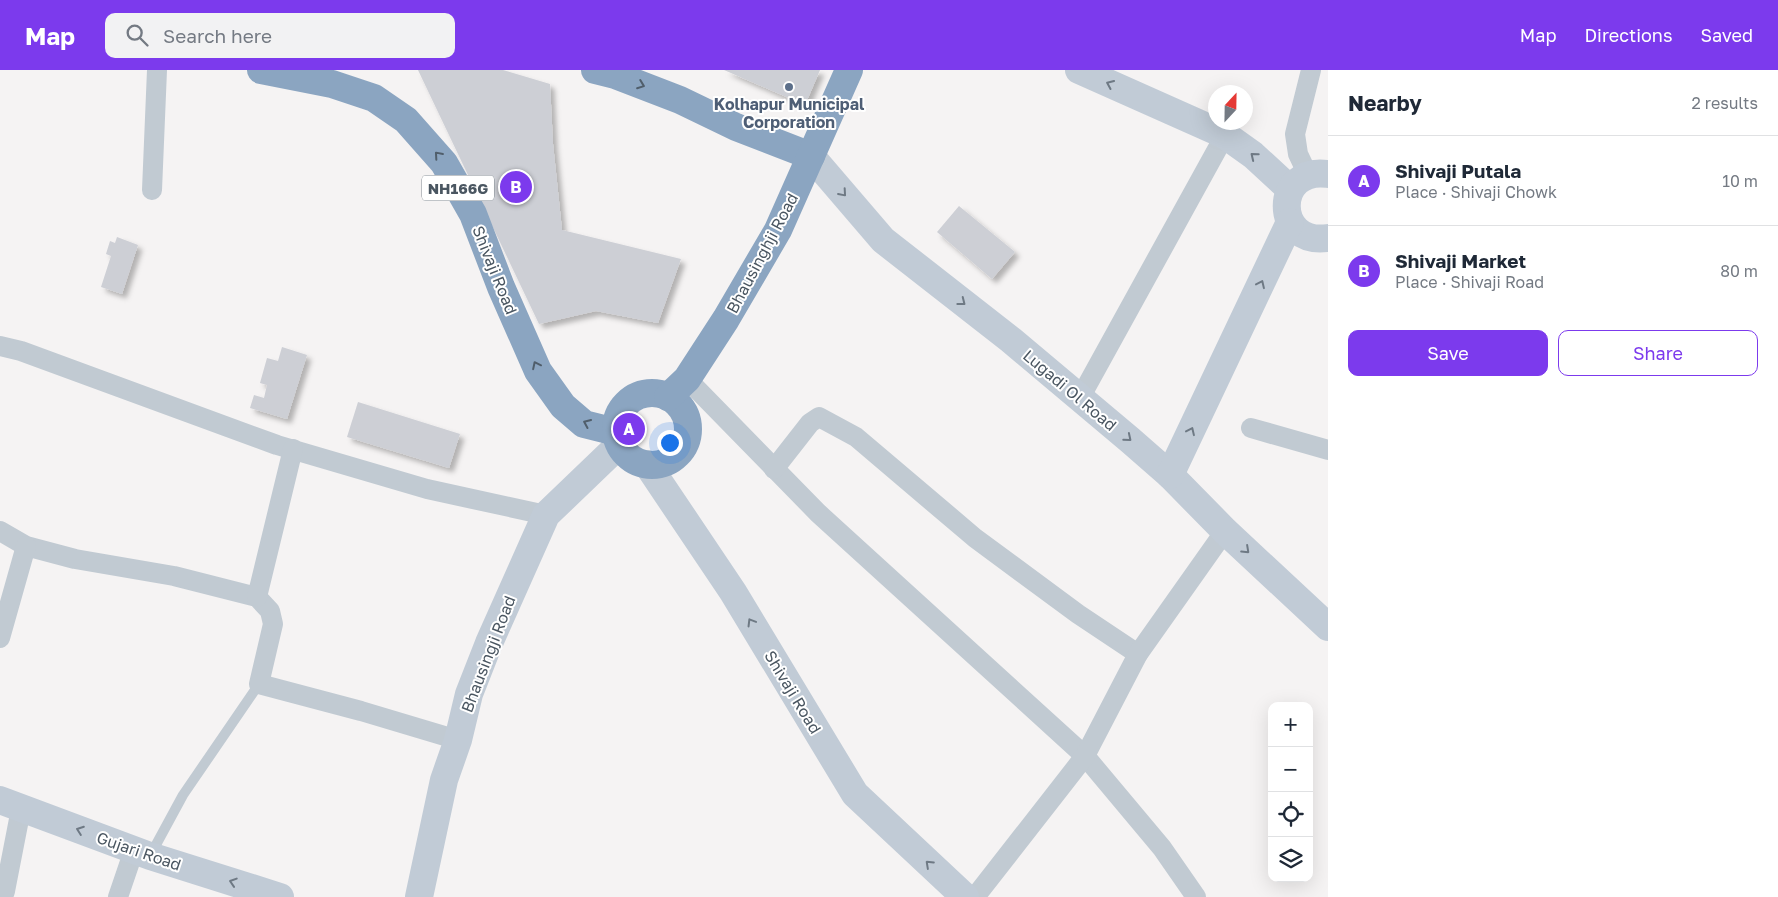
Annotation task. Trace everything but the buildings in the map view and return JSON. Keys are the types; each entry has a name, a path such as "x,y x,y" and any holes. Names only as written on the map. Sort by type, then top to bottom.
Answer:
{"highway":[{"name":"Shivaji Road","path":"261,70 332,84 374,98 406,120 444,163 473,214 501,287 538,371 563,406 584,424 618,438"},
{"name":"Bhausinghji Road","path":"678,388 726,319 778,230 849,70"},
{"path":"609,72 680,100 736,127 811,156"},
{"path":"678,388 673,400 682,408 687,419 686,442 670,460 659,464 647,464 636,461 626,454 618,438 617,421 619,415 629,401 639,395 662,394 678,388"}],"street":[{"path":"152,190 157,70"},
{"path":"1080,70 1225,135 1254,155 1309,179"},
{"path":"1309,179 1298,154 1295,134 1311,70"},
{"path":"1080,398 1225,135"},
{"name":"Lugadi Ol Road","path":"811,156 883,240 1011,340 1170,475 1225,531 1328,627"},
{"path":"1309,179 1286,200 1286,211 1290,222 1297,231 1307,237 1328,238"},
{"path":"1170,475 1290,222"},
{"path":"0,346 21,351 293,450 427,489 546,515"},
{"path":"678,388 774,469 818,513 1085,756 1162,848 1196,897"},
{"path":"774,469 810,423 819,417 856,438 976,538 1078,614 1138,654"},
{"path":"1251,428 1328,450"},
{"name":"Bhausingji Road","path":"420,897 444,780 458,740 470,694 489,643 546,515 618,438"},
{"path":"257,597 293,450"},
{"name":"Shivaji Road","path":"647,464 733,592 855,794 965,897"},
{"path":"0,531 26,546 75,559 174,576 257,597 270,611 273,624 259,684 361,711 458,740"},
{"path":"975,897 1085,756 1138,654 1225,531"},
{"path":"0,638 26,546"},
{"path":"3,897 5,891 10,805"},
{"name":"Gujari Road","path":"10,805 142,853 280,897"},
{"path":"118,897 142,853"}],"lane":[{"path":"142,853 259,684"}],"place":[{"name":"Kolhapur Municipal Corporation","path":"789,87"},
{"name":"Shivaji Market","path":"516,187"},
{"name":"Shivaji Putala","path":"629,429"}]}
